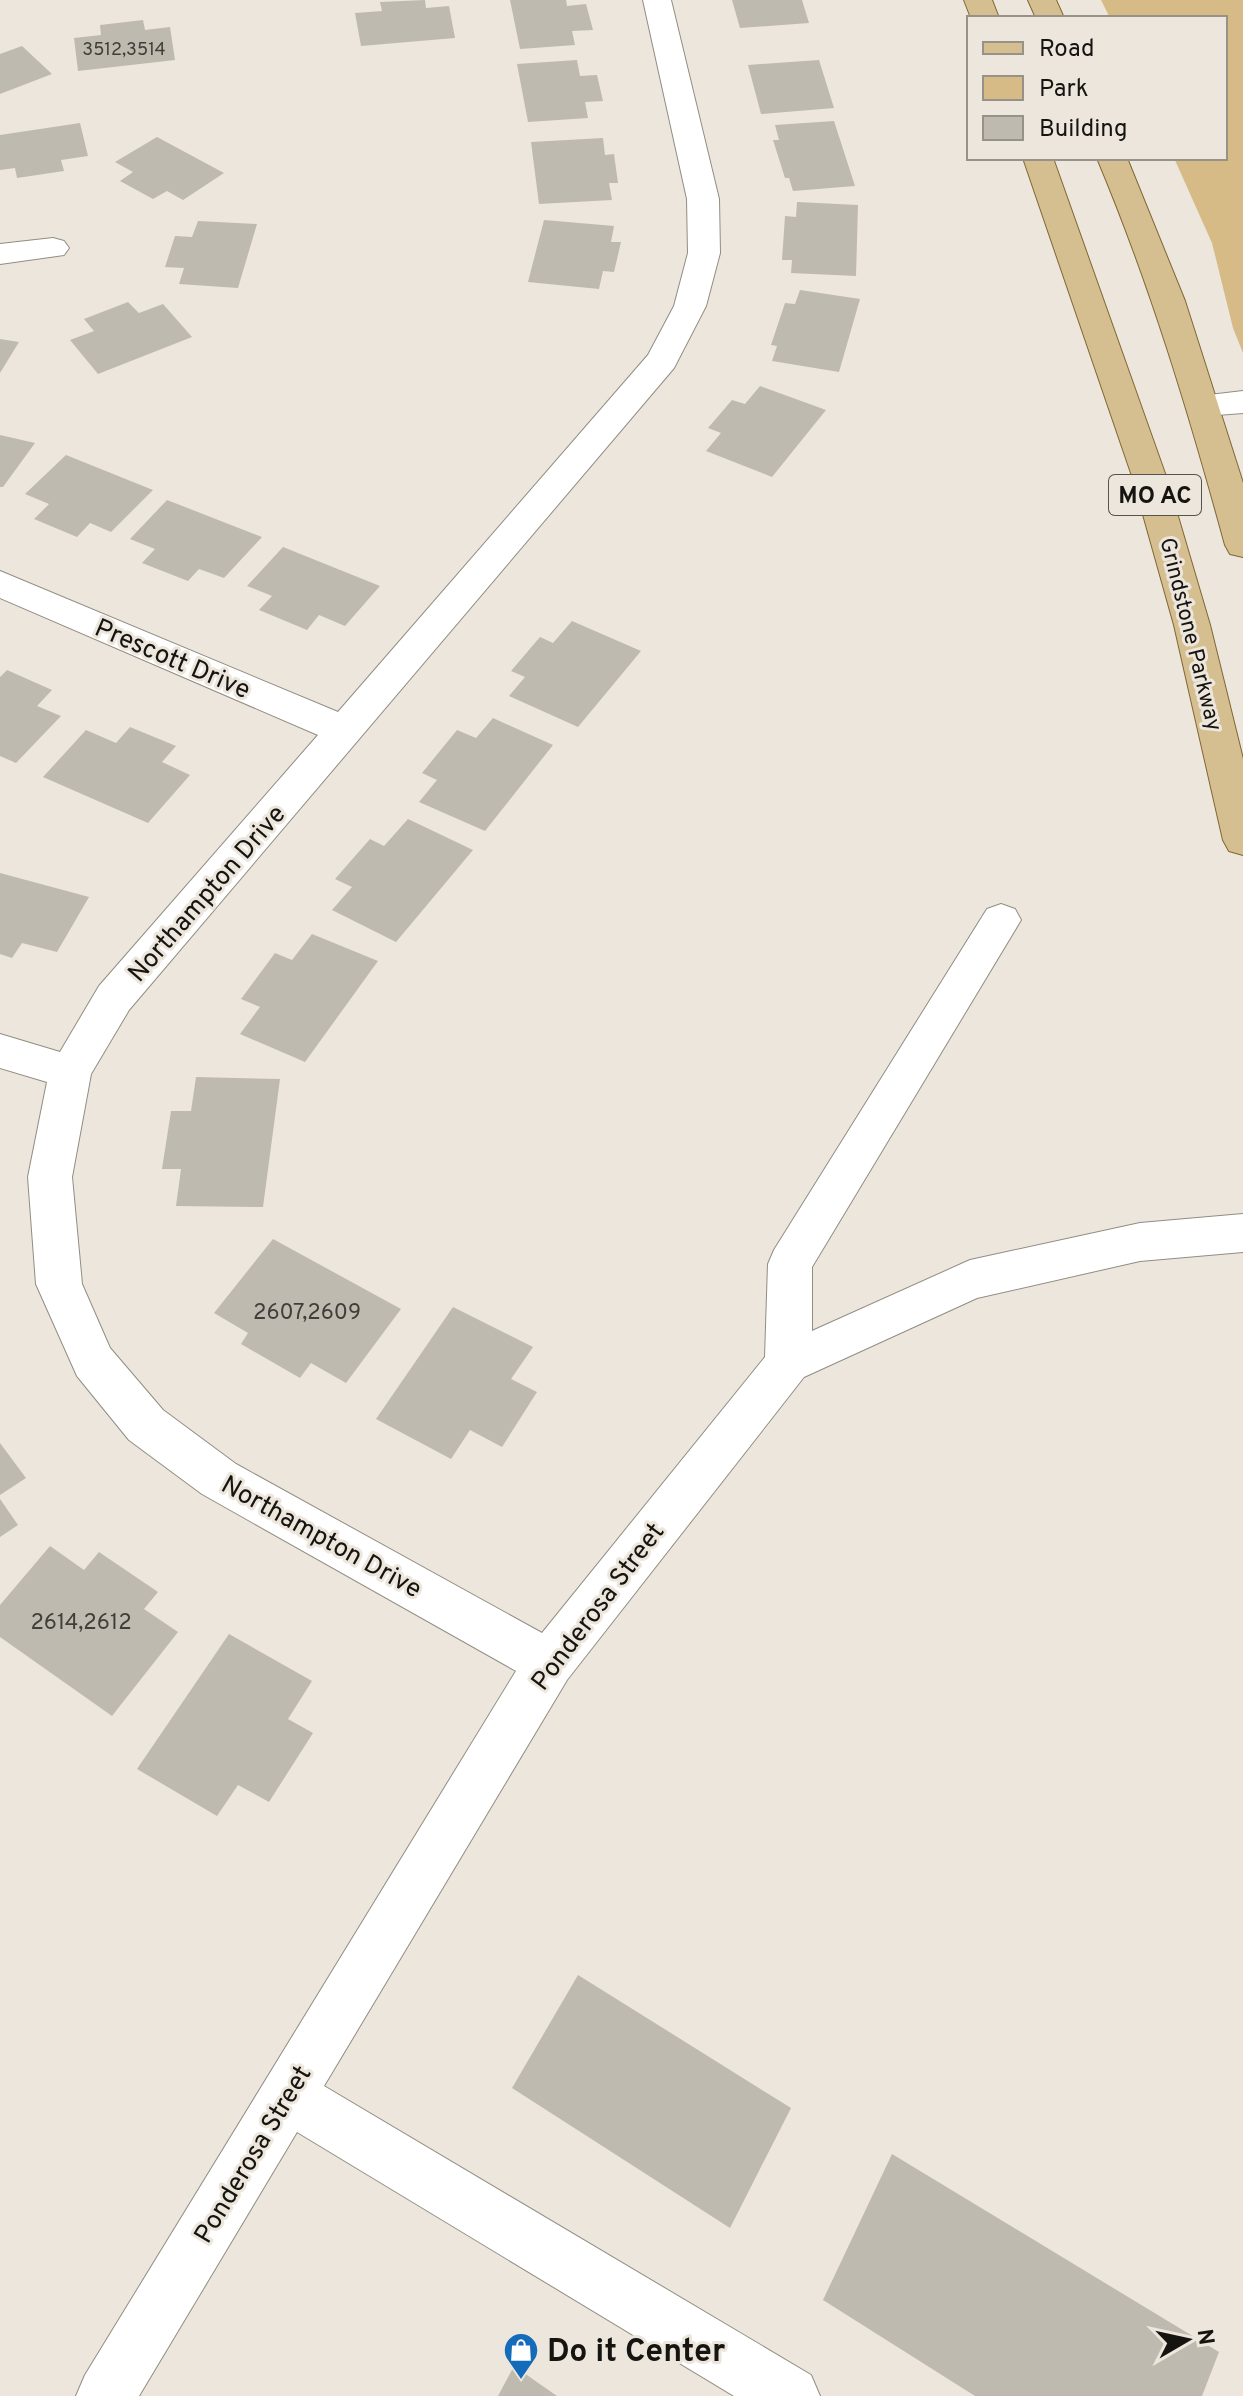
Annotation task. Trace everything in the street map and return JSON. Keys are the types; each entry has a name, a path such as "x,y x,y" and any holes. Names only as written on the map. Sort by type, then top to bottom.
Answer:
{"main road":[{"name":"Grindstone Parkway","path":"1039,160 1150,479 1192,625 1243,840"},
{"name":"MO AC","path":"1113,160 1134,208 1204,405 1243,545"}],"street":[{"name":"Northampton Drive","path":"549,1663 219,1479 146,1425 93,1362 59,1284 50,1177 70,1072 114,998 662,360 690,306 704,253 703,199 657,0"},
{"path":"0,254 53,248"},
{"path":"1204,405 1243,402"},
{"name":"Prescott Drive","path":"0,584 346,731"},
{"path":"788,1363 790,1264 1001,920"},
{"path":"0,1051 70,1072"},
{"name":"Ponderosa Street","path":"106,2396 549,1663 788,1363 970,1280 1140,1242 1243,1233"},
{"path":"287,2095 790,2396"}],"green space":[{"path":"1101,0 1243,0 1243,353 1233,328 1212,243 1175,160 1227,160 1227,16 1109,16"}],"building":[{"path":"425,0 426,8 449,6 455,38 361,46 355,13 382,11 380,2"},
{"path":"510,0 566,0 567,6 586,4 593,30 572,31 575,45 520,49"},
{"path":"732,0 802,0 809,23 740,28"},
{"path":"143,20 145,30 170,27 175,60 78,71 74,38 101,35 100,25"},
{"path":"22,46 52,74 0,94 0,54"},
{"path":"577,60 580,76 597,75 603,101 585,102 588,118 528,122 517,64"},
{"path":"819,60 834,108 761,114 748,65"},
{"path":"834,121 855,186 793,191 789,178 785,178 773,140 779,140 775,125"},
{"path":"80,123 88,156 61,160 64,171 17,178 15,168 0,170 0,135"},
{"path":"157,137 224,173 183,200 167,191 153,199 120,181 133,172 115,162"},
{"path":"603,138 605,155 614,154 618,183 609,183 612,200 539,204 531,142"},
{"path":"797,202 858,205 856,276 791,273 792,260 782,260 785,216 796,217"},
{"path":"544,220 614,226 611,242 621,242 614,272 603,271 599,289 528,282"},
{"path":"198,221 257,224 238,288 179,284 184,268 165,267 175,236 192,237"},
{"path":"800,290 860,299 839,372 772,361 777,346 771,345 785,303 795,304"},
{"path":"128,302 139,313 163,304 192,337 98,374 70,340 94,331 84,319"},
{"path":"0,339 19,342 0,373"},
{"path":"760,386 826,410 772,477 706,451 721,433 708,428 732,400 745,404"},
{"path":"0,435 35,443 3,487 0,487"},
{"path":"66,455 153,490 111,532 90,523 77,537 34,519 49,504 25,494"},
{"path":"167,500 262,537 224,578 199,569 188,581 142,563 155,549 130,539"},
{"path":"283,547 380,586 345,626 319,615 307,630 259,610 272,596 247,586"},
{"path":"572,621 641,651 578,727 509,696 525,677 511,671 540,637 553,643"},
{"path":"7,670 52,690 37,706 61,716 16,763 0,756 0,677"},
{"path":"493,718 553,745 485,831 419,802 437,780 422,773 457,730 476,738"},
{"path":"130,727 176,746 162,762 190,775 148,823 43,777 86,730 116,743"},
{"path":"408,819 473,850 396,942 332,910 352,887 335,879 370,839 384,846"},
{"path":"0,873 89,897 57,952 22,943 12,958 0,954"},
{"path":"312,934 378,961 305,1062 240,1034 260,1007 241,999 275,953 292,960"},
{"path":"196,1077 280,1079 263,1207 176,1206 181,1169 162,1169 171,1111 191,1111"},
{"path":"273,1239 401,1309 346,1383 311,1363 300,1378 241,1344 248,1333 214,1313"},
{"path":"453,1307 533,1347 511,1379 537,1392 502,1447 470,1430 451,1459 376,1419"},
{"path":"0,1443 26,1478 0,1495"},
{"path":"0,1499 18,1525 0,1537"},
{"path":"50,1546 84,1570 99,1552 158,1592 144,1609 178,1632 112,1716 0,1637 0,1605"},
{"path":"229,1634 312,1681 288,1719 313,1733 269,1802 238,1785 217,1816 137,1769"},
{"path":"578,1975 791,2108 730,2228 512,2088"},
{"path":"892,2154 1219,2352 1202,2396 975,2396 823,2300"},
{"name":"Do it Center","path":"514,2366 557,2396 498,2396"}],"place":[{"name":"Do it Center","path":"521,2381"}]}
